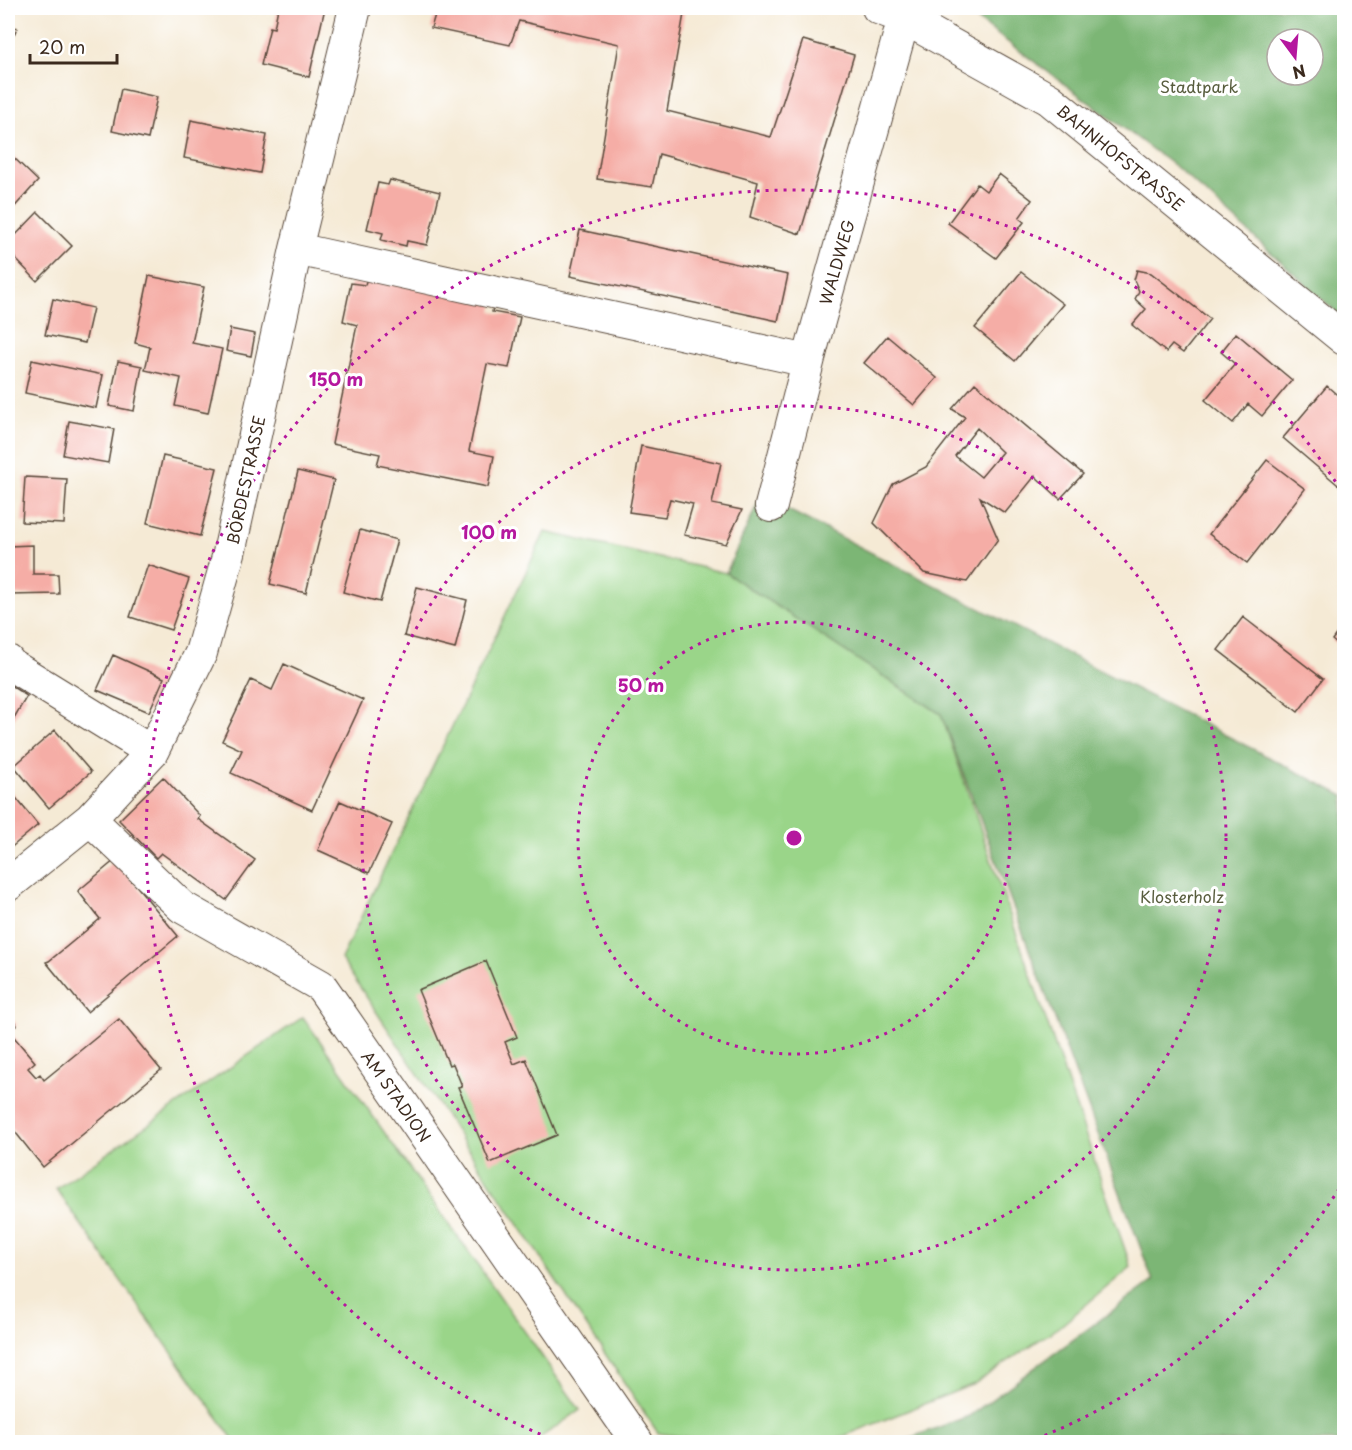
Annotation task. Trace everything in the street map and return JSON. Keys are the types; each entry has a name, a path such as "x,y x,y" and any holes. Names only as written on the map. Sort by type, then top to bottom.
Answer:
{"street":[{"name":"BÖRDESTRASSE","path":"8,885 90,819 152,752 201,653 229,553 296,249 354,8"},
{"name":"BAHNHOFSTRASSE","path":"891,13 1049,99 1344,339"},
{"name":"WALDWEG","path":"771,506 891,13"},
{"path":"296,249 808,361"},
{"path":"8,661 152,752"},
{"name":"AM STADION","path":"90,819 182,907 321,986 637,1443"}],"green space":[{"name":"Stadtpark","path":"962,8 1344,8 1344,319 1180,170"},
{"name":"Klosterholz","path":"761,496 1344,796 1344,1442 899,1442 969,1416 1153,1281 941,714 726,573"},
{"path":"545,532 726,573 941,714 1131,1267 1063,1324 974,1384 829,1442 716,1442 658,1433 341,959"},
{"path":"303,1017 580,1410 534,1442 235,1442 56,1189"}],"building":[{"path":"278,8 325,8 309,77 261,65 270,27 274,28"},
{"path":"437,8 685,8 667,111 771,137 803,40 854,55 800,234 750,217 758,182 659,154 652,187 597,179 619,44 519,21 510,45 431,28"},
{"path":"8,24 17,28 8,48"},
{"path":"121,89 157,97 148,139 112,131"},
{"path":"191,120 267,135 260,173 184,158"},
{"path":"8,152 38,181 8,214"},
{"path":"999,174 1032,200 1019,218 1024,222 996,258 948,223 977,184 986,191"},
{"path":"390,180 440,192 427,245 407,241 406,246 381,240 383,233 367,229 378,183 388,185"},
{"path":"38,212 72,246 37,281 8,251 8,243"},
{"path":"580,230 788,275 778,321 570,276"},
{"path":"1137,270 1151,273 1210,319 1183,353 1172,345 1166,352 1132,325 1146,309 1135,299 1139,291 1134,280"},
{"path":"1021,272 1063,304 1015,361 975,328"},
{"path":"149,276 204,287 192,343 222,349 208,413 175,406 181,378 145,370 150,347 135,343"},
{"path":"367,277 494,302 492,312 520,317 509,368 487,364 469,451 494,456 488,487 377,465 380,454 332,444 357,325 343,321 351,283 365,285"},
{"path":"53,299 93,308 85,343 45,335"},
{"path":"230,329 255,334 251,356 226,351"},
{"path":"1236,333 1292,380 1262,416 1248,404 1233,423 1205,400 1235,364 1221,352"},
{"path":"887,336 937,378 914,405 864,363"},
{"path":"32,360 103,375 96,408 25,393"},
{"path":"118,361 142,366 134,411 109,406"},
{"path":"975,383 1083,474 1060,499 1035,476 1005,513 980,497 998,539 967,582 924,573 874,523 893,484 926,467 965,417 952,409","holes":["977,428 1002,452 981,477 955,456"]},
{"path":"1327,386 1344,401 1344,490 1283,438"},
{"path":"69,421 114,429 108,463 63,455"},
{"path":"641,446 721,463 712,504 742,510 726,544 684,535 693,504 670,499 665,517 629,512"},
{"path":"163,456 217,468 200,536 147,523"},
{"path":"1267,460 1305,489 1247,563 1209,534"},
{"path":"298,471 334,480 306,593 270,584"},
{"path":"25,477 67,479 64,524 22,522"},
{"path":"360,530 397,540 380,602 343,592"},
{"path":"33,545 33,574 58,574 59,594 8,595 8,546"},
{"path":"148,565 189,579 171,630 130,617"},
{"path":"417,587 467,600 455,649 404,636"},
{"path":"1243,617 1323,679 1298,712 1218,650"},
{"path":"1344,624 1344,650 1332,640"},
{"path":"113,655 164,678 149,712 97,690"},
{"path":"284,664 363,700 312,810 231,773 242,750 222,741 251,680 272,690"},
{"path":"8,684 27,696 8,728"},
{"path":"55,730 91,772 49,808 14,766"},
{"path":"163,777 200,816 198,819 255,860 226,900 161,853 156,858 119,820"},
{"path":"8,788 38,825 8,850"},
{"path":"340,801 392,824 369,873 318,850"},
{"path":"115,860 178,936 87,1012 46,962 100,919 78,891"},
{"path":"486,961 517,1037 505,1042 514,1064 526,1059 557,1135 490,1163 458,1087 462,1086 453,1064 449,1065 418,990"},
{"path":"8,1013 17,1025 9,1031 35,1062 28,1068 36,1077 40,1074 44,1080 119,1019 161,1070 43,1167 8,1123"}]}
